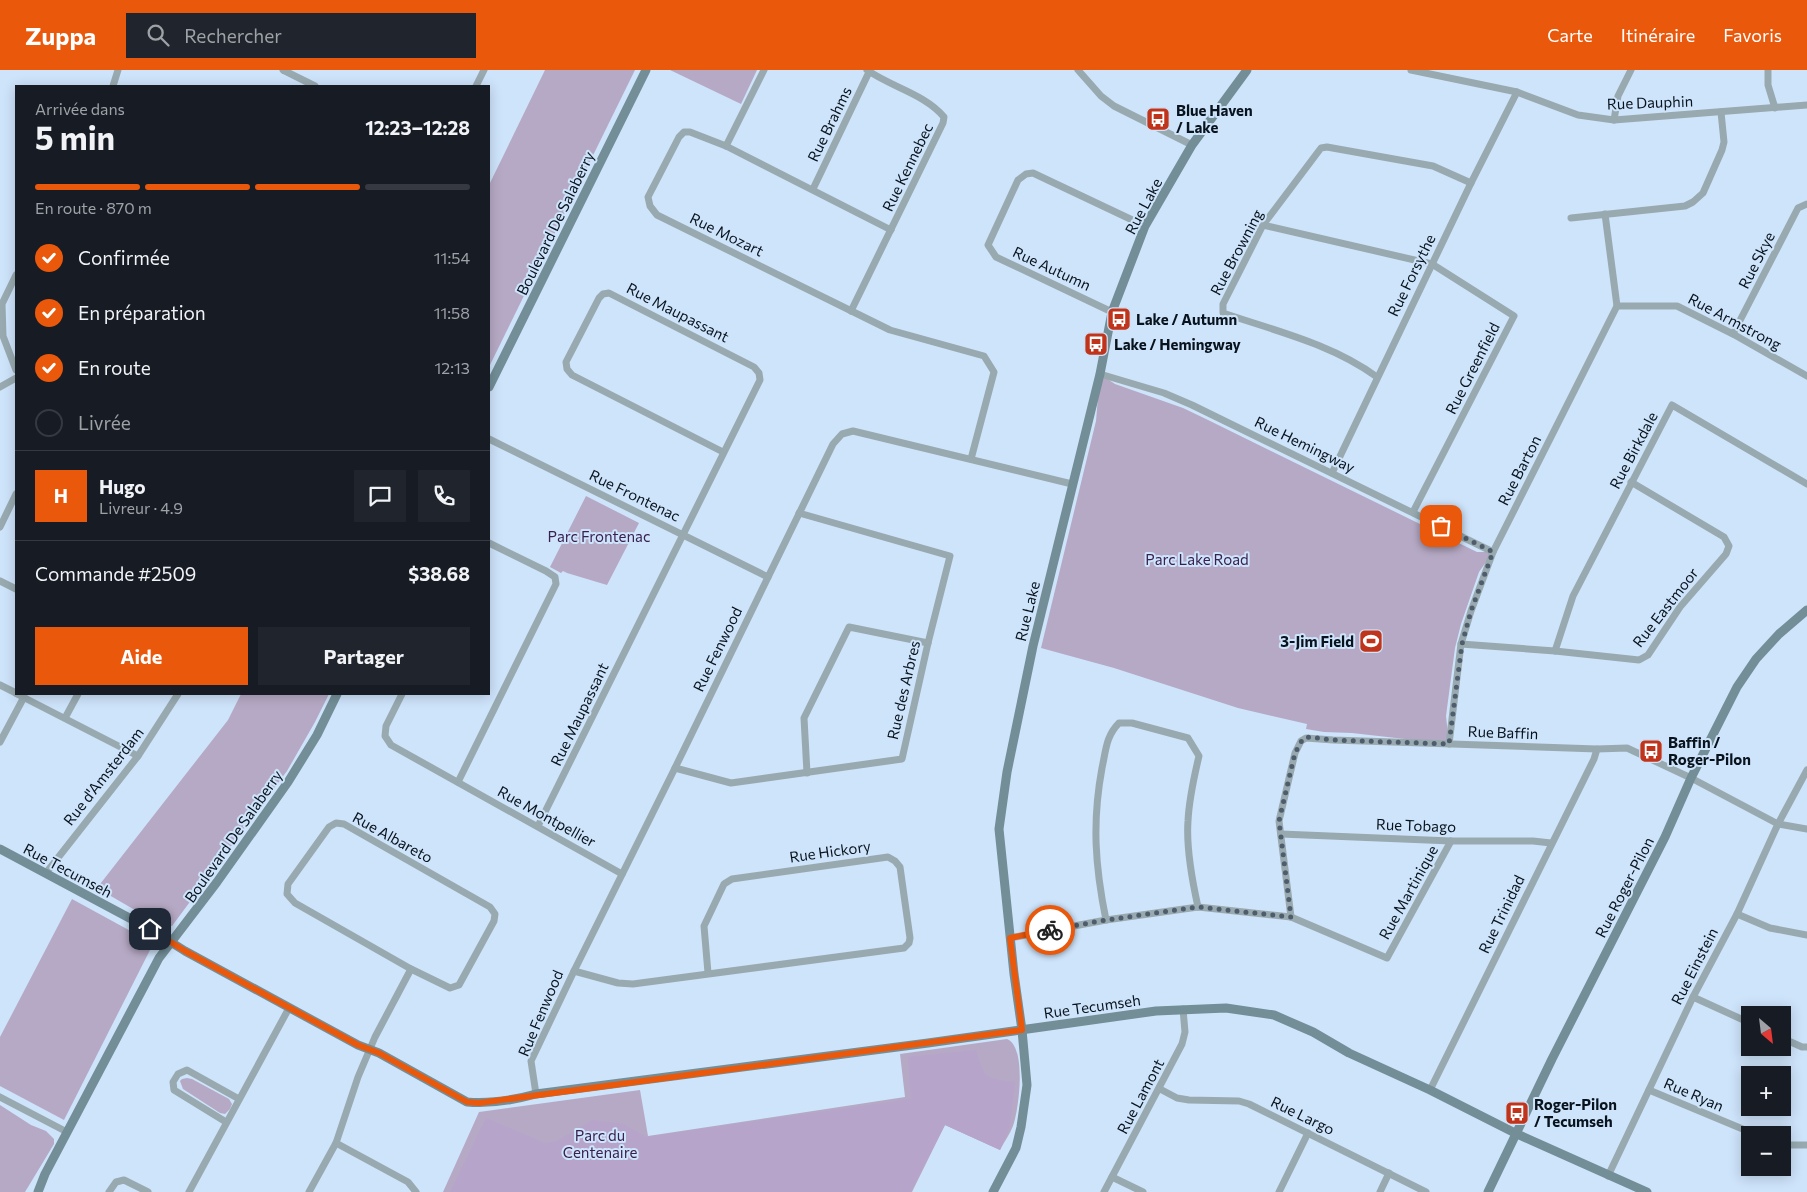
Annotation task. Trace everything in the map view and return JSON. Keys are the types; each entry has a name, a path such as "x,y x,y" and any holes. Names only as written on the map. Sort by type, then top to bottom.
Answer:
{"street":[{"path":"113,85 118,70"},
{"path":"283,70 313,85"},
{"path":"476,85 484,70"},
{"name":"Boulevard De Salaberry","path":"490,385 646,70"},
{"path":"726,146 764,70"},
{"path":"1078,70 1101,96 1114,106 1192,145"},
{"name":"Rue Lake","path":"993,1192 1016,1148 1027,1085 999,829 1007,772 1033,646 1100,374 1112,312 1145,226 1192,145 1247,70"},
{"name":"Rue Dauphin","path":"1411,70 1443,73 1517,92 1578,115 1614,120 1807,105"},
{"path":"1614,120 1618,96 1631,70"},
{"path":"1768,70 1768,85 1775,108"},
{"name":"Rue Brahms","path":"814,189 869,71"},
{"name":"Rue Kennebec","path":"851,310 943,124 944,117 935,106 881,80 869,71"},
{"name":"Rue Forsythe","path":"1332,472 1471,183 1517,92"},
{"path":"1571,218 1685,206 1694,202 1703,193 1722,150 1724,142 1720,112"},
{"name":"Rue Mozart","path":"891,230 814,189 726,146 690,132 684,132 679,137 648,197 650,206 658,215 890,330 984,356 994,372 971,459"},
{"name":"Rue Browning","path":"1377,377 1361,365 1314,344 1224,313 1223,304 1263,224 1320,148 1327,147 1433,166 1471,183"},
{"name":"Rue Autumn","path":"1112,312 996,257 988,245 1018,180 1026,174 1033,173 1145,226"},
{"name":"Rue Skye","path":"1733,334 1798,208 1807,204"},
{"path":"1605,214 1617,306"},
{"name":"Rue Greenfield","path":"1263,224 1432,264 1514,316 1413,512"},
{"path":"15,278 2,304 3,336 15,367"},
{"name":"Rue Maupassant","path":"538,826 760,380 759,373 754,367 626,301 609,293 603,294 598,298 566,362 567,369 572,375 723,452"},
{"name":"Rue Armstrong","path":"1617,306 1677,306 1733,334 1807,376"},
{"name":"Rue Barton","path":"1449,744 1462,644 1471,611 1493,552 1617,306"},
{"name":"Rue Hemingway","path":"1100,374 1181,400 1493,552"},
{"path":"0,387 15,379"},
{"name":"Rue Birkdale","path":"1555,651 1573,596 1672,405 1807,484"},
{"name":"Rue Fenwood","path":"536,1094 531,1061 833,444 842,434 854,431 1072,484"},
{"name":"Rue Frontenac","path":"490,439 768,577"},
{"name":"Rue Eastmoor","path":"1462,644 1639,660 1648,655 1688,596 1726,554 1728,546 1724,537 1631,482"},
{"path":"0,527 15,496"},
{"name":"Rue des Arbres","path":"675,768 731,783 902,759 950,556 799,513"},
{"path":"458,782 556,584 555,578 546,571 490,543"},
{"path":"0,581 15,588"},
{"name":"Rue Roger-Pilon","path":"1488,1192 1552,1059 1665,837 1691,778 1737,687 1756,659 1779,634 1807,610"},
{"path":"807,772 804,718 849,627 928,643"},
{"path":"0,685 15,693"},
{"path":"0,742 19,695 138,756"},
{"path":"65,718 77,695"},
{"name":"Rue d'Amsterdam","path":"46,873 138,756 177,695"},
{"name":"Boulevard De Salaberry","path":"38,1192 45,1174 156,964 222,876 288,782 312,744 337,695"},
{"name":"Rue Montpellier","path":"402,695 386,726 385,736 391,745 622,874"},
{"path":"1106,920 1098,872 1095,826 1100,778 1108,739 1111,730 1119,723 1132,724 1188,738 1200,756 1192,784 1188,822 1190,858 1198,907"},
{"name":"Rue Baffin","path":"1291,917 1279,821 1295,753 1304,738 1597,749 1627,748 1691,778 1778,824 1807,829"},
{"name":"Rue Trinidad","path":"1430,1090 1594,759 1597,749"},
{"name":"Rue Einstein","path":"1608,1176 1693,997 1737,914 1778,824 1807,770"},
{"name":"Rue Albareto","path":"336,823 344,824 490,907 495,914 494,921 458,985 450,988 411,969 295,903 287,894 288,884 329,827 336,823"},
{"name":"Rue Tobago","path":"1281,834 1551,843"},
{"name":"Rue Martinique","path":"1010,938 1106,920 1198,907 1291,917 1387,958 1451,840"},
{"name":"Rue Tecumseh","path":"0,849 150,929 288,1008 358,1045 394,1061 467,1102 479,1103 514,1099 536,1094 1156,1011 1226,1008 1274,1015 1313,1032 1349,1053 1430,1090 1517,1134 1608,1176 1648,1192"},
{"name":"Rue Hickory","path":"574,971 618,983 633,984 904,948 909,943 910,938 900,867 888,857 732,879 724,884 704,926 708,973"},
{"path":"1737,914 1770,928 1807,936"},
{"path":"309,1192 336,1143 369,1050 411,969"},
{"path":"1693,997 1741,1019"},
{"path":"189,1192 288,1008"},
{"name":"Rue Lamont","path":"1104,1192 1160,1089 1182,1044 1185,1032 1183,1009"},
{"path":"1791,1042 1807,1047"},
{"path":"226,1122 174,1090 173,1082 178,1074 187,1070 239,1099"},
{"name":"Rue Largo","path":"1160,1089 1177,1098 1249,1104 1426,1192"},
{"name":"Rue Ryan","path":"1649,1090 1741,1128"},
{"path":"0,1097 67,1132"},
{"path":"1279,1192 1308,1133"},
{"path":"336,1143 408,1182 416,1192"},
{"path":"1791,1146 1807,1145"},
{"path":"1380,1192 1389,1173"},
{"name":"Boulevard De Salaberry","path":"31,1192 45,1174"},
{"path":"1112,1177 1143,1192"},
{"path":"109,1192 116,1182 124,1180 148,1192"}],"green space":[{"path":"545,70 635,70 490,365 490,183"},
{"path":"670,70 757,70 741,104"},
{"name":"Parc Lake Road","path":"1100,374 1115,384 1183,408 1477,552 1493,552 1479,572 1461,624 1455,648 1446,716 1449,744 1306,729 1307,724 1238,708 1114,668 1041,648 1096,421"},
{"name":"Parc Frontenac","path":"586,496 639,523 607,585 563,571 561,573 550,567"},
{"path":"240,695 328,695 287,771 172,926 159,924 97,888 228,720"},
{"path":"72,899 147,940 150,950 64,1120 0,1086 0,1037"},
{"name":"Parc du Centenaire","path":"1007,1039 1013,1044 1017,1054 1020,1079 1013,1126 1000,1150 945,1125 912,1192 443,1192 479,1112 640,1090 648,1136 905,1097 900,1054"},
{"name":"Parc du Centenaire","path":"976,1050 984,1072 988,1076 998,1080 1015,1082 1010,1125 1000,1150 945,1125 910,1192 450,1192 486,1118 545,1143 557,1141 593,1120 623,1124 646,1137 911,1099 908,1057"},
{"path":"187,1078 229,1099 232,1104 230,1109 225,1114 220,1113 183,1089 180,1081"},
{"path":"0,1105 31,1125 46,1131 54,1139 54,1144 25,1192 0,1192"}],"way so far":[{"path":"1050,930 1198,907 1291,917 1279,821 1295,753 1304,738 1449,744 1462,644 1471,611 1493,552 1441,526"}],"place":[{"name":"Blue Haven / Lake","path":"1158,119"},
{"name":"Lake / Autumn","path":"1119,319"},
{"name":"Lake / Hemingway","path":"1096,344"},
{"name":"3-Jim Field","path":"1371,641"},
{"name":"Baffin / Roger-Pilon","path":"1651,751"},
{"name":"Roger-Pilon / Tecumseh","path":"1517,1113"}],"route":[{"path":"150,929 185,951 358,1045 379,1053 467,1102 479,1103 1022,1030 1010,938 1050,930"}]}
